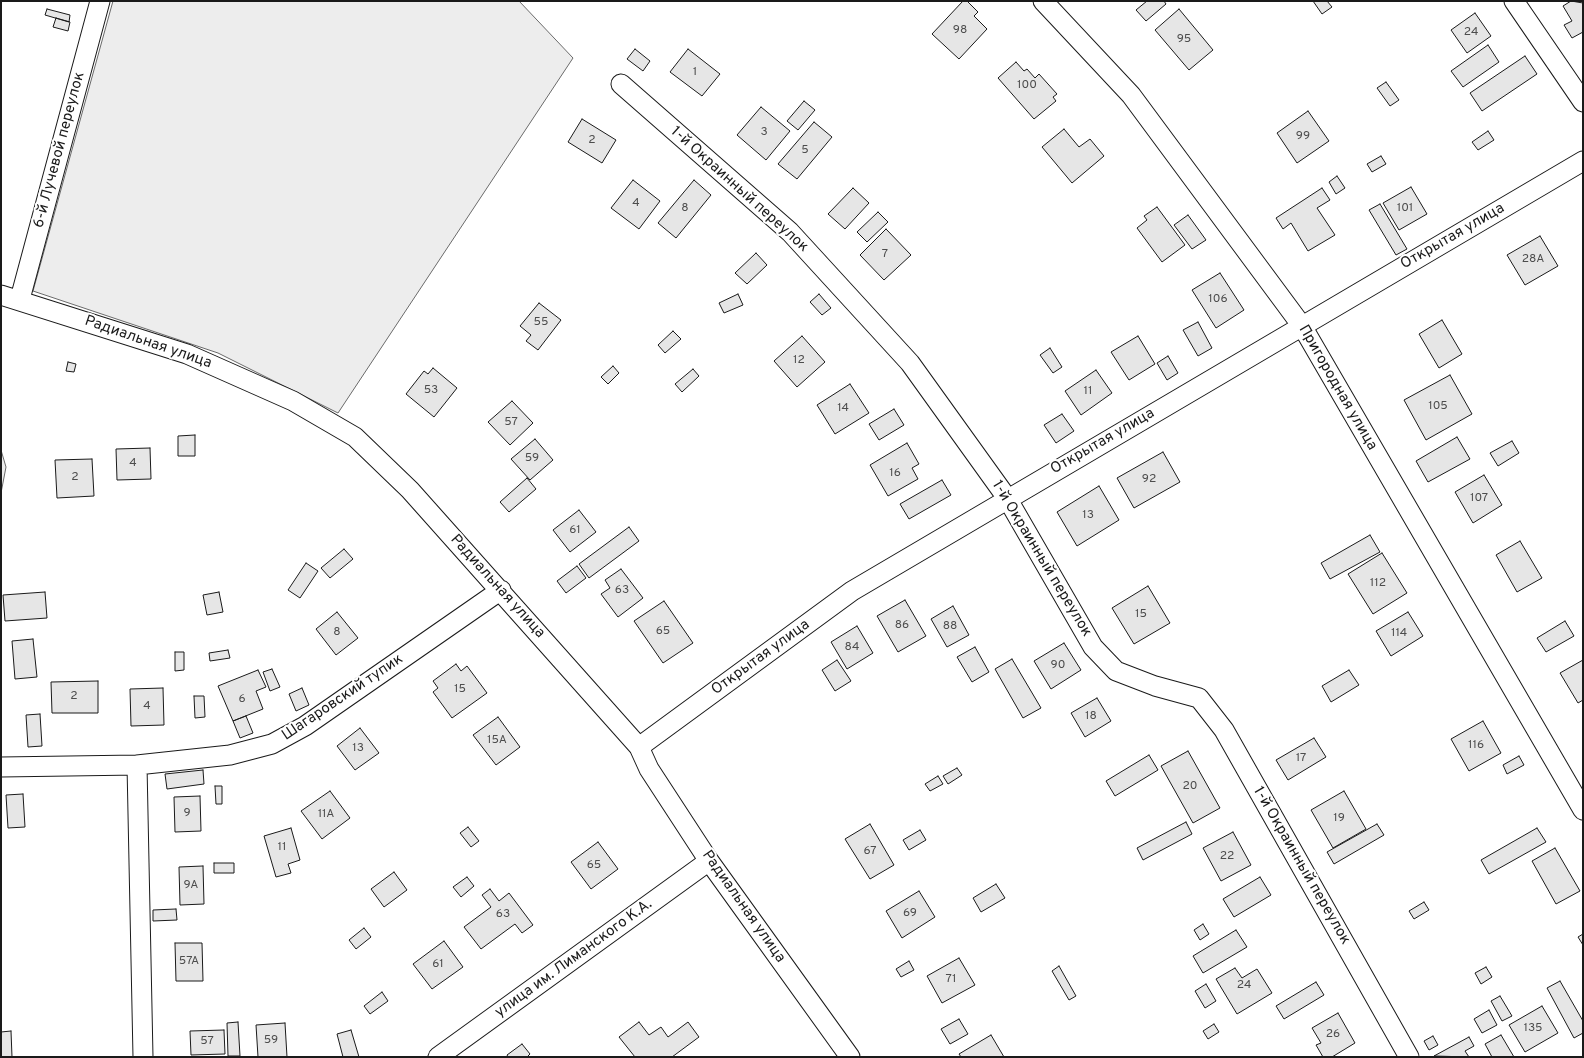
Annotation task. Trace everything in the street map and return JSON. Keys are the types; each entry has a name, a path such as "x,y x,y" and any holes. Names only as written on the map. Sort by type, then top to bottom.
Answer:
{"street":[{"name":"6-й Лучевой переулок","path":"20,300 100,1"},
{"name":"Пригородная улица","path":"1043,1 1130,95 1302,326 1583,810"},
{"path":"1514,1 1583,102"},
{"name":"1-й Окраинный переулок","path":"621,84 803,246 910,363 1007,498 1093,647 1116,671 1155,686 1198,698 1224,730 1409,1057"},
{"name":"Открытая улица","path":"639,747 852,591 1583,160"},
{"name":"Радиальная улица","path":"1,295 186,354 293,401 355,437 410,490 639,747 649,768 709,861 850,1057"},
{"name":"Шагаровский тупик","path":"1,767 137,765 230,755 272,744 305,726 501,590"},
{"path":"137,765 143,1057"},
{"name":"улица им. Лиманского К.А.","path":"438,1057 709,861"}],"shaded area":[{"path":"113,1 519,1 573,58 338,413 218,353 33,291"},
{"path":"1,450 6,467 1,493"}],"building":[{"path":"963,1 967,1 978,12 974,16 987,29 959,59 932,34"},
{"path":"1147,1 1164,1 1166,4 1146,21 1136,10"},
{"path":"1313,1 1327,1 1332,7 1322,14"},
{"path":"1571,1 1583,3 1583,32 1572,38 1564,25 1572,21 1563,6"},
{"path":"47,9 70,15 69,22 45,15"},
{"path":"1179,9 1213,50 1189,70 1155,30"},
{"path":"1475,13 1491,36 1467,53 1451,30"},
{"path":"56,18 70,22 68,31 53,27"},
{"path":"1488,45 1499,62 1463,87 1451,71"},
{"path":"635,49 650,61 643,71 627,59"},
{"path":"688,49 720,74 702,96 670,72"},
{"path":"1525,56 1537,74 1482,111 1470,93"},
{"path":"1016,62 1024,71 1027,69 1035,78 1039,74 1057,94 1053,97 1056,101 1034,119 998,78"},
{"path":"1386,82 1399,100 1390,106 1377,88"},
{"path":"804,101 815,110 798,130 787,121"},
{"path":"761,107 790,131 766,160 737,135"},
{"path":"1308,111 1329,141 1297,163 1277,133"},
{"path":"582,119 616,140 602,163 568,142"},
{"path":"814,122 832,137 797,179 778,164"},
{"path":"1064,129 1079,147 1090,139 1104,156 1072,183 1042,147"},
{"path":"1488,131 1494,140 1478,150 1472,142"},
{"path":"1381,156 1386,164 1372,172 1367,164"},
{"path":"1337,176 1345,188 1336,194 1329,182"},
{"path":"633,180 660,201 639,229 611,208"},
{"path":"694,180 711,195 676,238 658,223"},
{"path":"1411,187 1427,214 1399,230 1383,203"},
{"path":"853,188 869,203 845,229 828,214"},
{"path":"1322,188 1330,200 1317,208 1335,235 1308,251 1291,223 1283,229 1276,218"},
{"path":"1380,204 1407,249 1396,255 1369,210"},
{"path":"1157,207 1185,245 1162,262 1137,228 1147,220 1144,216"},
{"path":"878,212 888,222 867,242 857,232"},
{"path":"1188,215 1206,240 1192,249 1174,225"},
{"path":"886,229 911,255 884,280 860,255"},
{"path":"1540,236 1558,266 1525,285 1507,255"},
{"path":"756,253 767,265 747,284 735,273"},
{"path":"1220,273 1244,310 1216,328 1192,290"},
{"path":"738,294 743,305 724,313 719,303"},
{"path":"819,294 831,308 822,315 810,302"},
{"path":"539,303 561,320 538,350 526,341 531,335 520,326"},
{"path":"1442,320 1462,354 1439,368 1419,334"},
{"path":"1198,322 1212,348 1198,356 1183,330"},
{"path":"673,331 681,339 665,353 658,345"},
{"path":"802,336 825,362 797,387 774,361"},
{"path":"1138,336 1155,364 1129,380 1111,352"},
{"path":"1050,348 1062,367 1053,373 1040,355"},
{"path":"1168,356 1178,373 1167,380 1157,363"},
{"path":"68,362 76,364 74,372 66,371"},
{"path":"613,366 619,373 608,384 601,377"},
{"path":"433,368 457,388 434,417 406,394 424,371 428,374"},
{"path":"693,369 699,376 682,392 675,384"},
{"path":"1096,370 1112,393 1081,415 1065,391"},
{"path":"1450,375 1472,414 1426,440 1404,400"},
{"path":"850,384 869,413 835,434 817,405"},
{"path":"512,401 533,423 510,445 488,422"},
{"path":"894,409 904,425 879,440 869,424"},
{"path":"1062,414 1074,431 1056,443 1044,425"},
{"path":"195,435 195,456 178,456 178,436"},
{"path":"1457,437 1470,459 1428,482 1416,461"},
{"path":"535,439 553,460 530,480 511,459"},
{"path":"1512,441 1519,453 1498,466 1490,453"},
{"path":"907,443 919,464 912,468 918,479 888,496 870,465"},
{"path":"150,448 151,479 117,480 116,449"},
{"path":"1163,452 1180,482 1134,508 1117,478"},
{"path":"92,459 94,496 57,498 55,460"},
{"path":"1484,475 1502,505 1473,523 1455,492"},
{"path":"527,478 536,489 509,512 500,502"},
{"path":"942,480 951,495 909,519 900,504"},
{"path":"1099,486 1119,520 1077,546 1057,512"},
{"path":"579,510 596,532 570,552 553,530"},
{"path":"629,527 639,541 589,578 579,564"},
{"path":"1370,535 1380,552 1330,579 1321,563"},
{"path":"1520,541 1542,578 1517,592 1496,555"},
{"path":"344,549 353,559 330,578 321,568"},
{"path":"1382,553 1407,593 1373,614 1348,574"},
{"path":"306,563 318,571 300,598 288,590"},
{"path":"577,566 586,578 566,593 557,581"},
{"path":"621,569 643,598 618,617 601,594 610,588 605,580"},
{"path":"1148,586 1170,623 1134,644 1112,608"},
{"path":"45,592 47,618 5,621 3,595"},
{"path":"219,592 223,612 207,615 203,595"},
{"path":"905,600 926,636 898,652 877,616"},
{"path":"664,601 693,643 663,663 634,621"},
{"path":"953,606 969,635 947,647 931,619"},
{"path":"337,612 358,638 336,655 316,629"},
{"path":"1408,612 1423,636 1391,656 1376,631"},
{"path":"1565,621 1574,636 1546,652 1537,638"},
{"path":"857,626 873,653 847,669 831,642"},
{"path":"33,639 37,677 15,679 12,641"},
{"path":"1064,643 1081,670 1051,689 1034,661"},
{"path":"975,647 989,672 972,682 957,657"},
{"path":"228,650 230,658 210,661 209,653"},
{"path":"175,652 184,652 184,670 175,671"},
{"path":"1012,659 1041,708 1023,718 995,669"},
{"path":"837,660 851,681 835,691 822,670"},
{"path":"1583,660 1583,700 1578,703 1560,673"},
{"path":"456,664 461,671 467,666 487,693 452,718 433,692 438,688 433,681"},
{"path":"272,669 280,687 270,691 263,672"},
{"path":"258,670 266,687 256,691 263,709 233,721 218,686"},
{"path":"1349,670 1359,685 1331,702 1322,686"},
{"path":"98,681 98,713 52,713 51,682"},
{"path":"163,688 164,725 131,726 130,689"},
{"path":"302,688 309,705 296,711 289,694"},
{"path":"194,696 204,696 205,717 195,718"},
{"path":"1097,698 1111,721 1085,737 1071,713"},
{"path":"40,714 42,746 28,747 26,715"},
{"path":"246,716 253,733 240,738 233,721"},
{"path":"498,717 520,747 496,765 473,735"},
{"path":"1483,721 1501,753 1469,771 1451,739"},
{"path":"360,728 379,753 355,770 337,746"},
{"path":"1314,738 1326,757 1288,780 1276,760"},
{"path":"1188,751 1220,808 1193,823 1161,766"},
{"path":"1149,755 1158,770 1115,796 1106,781"},
{"path":"1519,756 1524,765 1507,774 1503,765"},
{"path":"957,768 962,775 948,784 943,776"},
{"path":"203,770 204,784 167,789 165,774"},
{"path":"938,776 943,784 930,791 925,784"},
{"path":"215,786 222,786 222,804 216,804"},
{"path":"330,791 350,818 322,839 301,811"},
{"path":"1344,791 1366,829 1333,848 1311,810"},
{"path":"23,794 25,827 8,828 6,795"},
{"path":"200,796 201,831 175,832 174,797"},
{"path":"1186,822 1192,834 1143,860 1137,848"},
{"path":"870,824 894,865 870,879 845,839"},
{"path":"1377,824 1384,835 1334,864 1327,852"},
{"path":"468,827 479,841 471,847 460,833"},
{"path":"291,828 300,860 288,864 291,873 276,877 264,836"},
{"path":"1537,828 1546,842 1489,874 1481,860"},
{"path":"920,830 926,840 909,850 903,840"},
{"path":"1233,832 1251,865 1221,881 1203,848"},
{"path":"598,842 618,869 591,889 571,862"},
{"path":"1555,848 1580,891 1556,904 1532,861"},
{"path":"214,863 234,863 234,873 214,873"},
{"path":"203,866 204,904 180,905 179,867"},
{"path":"394,872 407,890 384,907 371,889"},
{"path":"467,877 474,886 461,897 453,887"},
{"path":"1260,877 1271,895 1234,917 1223,899"},
{"path":"996,884 1005,898 981,912 973,898"},
{"path":"490,889 499,901 509,893 533,925 522,933 515,924 481,949 464,927 491,907 482,895"},
{"path":"919,891 935,917 902,938 886,911"},
{"path":"1424,902 1429,910 1414,919 1409,911"},
{"path":"176,909 177,920 153,921 153,910"},
{"path":"1203,924 1209,934 1200,940 1194,930"},
{"path":"364,928 371,937 356,949 349,940"},
{"path":"1236,930 1247,947 1203,973 1193,956"},
{"path":"1583,934 1583,945 1578,937"},
{"path":"444,941 463,967 432,989 413,964"},
{"path":"175,943 202,943 203,981 176,981"},
{"path":"959,958 975,985 942,1003 927,976"},
{"path":"909,961 914,970 901,977 896,969"},
{"path":"1059,966 1076,996 1069,1000 1052,971"},
{"path":"1486,967 1492,977 1481,984 1475,973"},
{"path":"1235,968 1242,978 1257,969 1272,993 1237,1014 1216,979"},
{"path":"1560,981 1583,1021 1583,1033 1574,1038 1547,988"},
{"path":"1316,982 1324,995 1284,1019 1276,1006"},
{"path":"1206,984 1216,1001 1205,1008 1195,991"},
{"path":"382,992 388,1001 370,1014 364,1006"},
{"path":"1500,996 1512,1016 1502,1021 1491,1001"},
{"path":"1542,1006 1558,1033 1525,1052 1509,1025"},
{"path":"1489,1010 1497,1025 1482,1033 1474,1019"},
{"path":"1338,1013 1355,1043 1332,1057 1323,1057 1316,1045 1321,1043 1312,1028"},
{"path":"959,1019 968,1034 950,1044 941,1029"},
{"path":"238,1022 240,1056 228,1056 227,1023"},
{"path":"639,1022 649,1035 661,1027 668,1037 688,1022 699,1037 672,1057 635,1057 619,1037"},
{"path":"285,1023 287,1057 258,1057 256,1025"},
{"path":"1214,1024 1219,1032 1208,1039 1203,1031"},
{"path":"224,1030 225,1054 191,1055 190,1031"},
{"path":"351,1030 359,1057 343,1057 337,1034"},
{"path":"11,1031 12,1057 1,1057 1,1032"},
{"path":"991,1035 1004,1057 961,1057 959,1054"},
{"path":"1501,1035 1514,1057 1492,1057 1485,1044"},
{"path":"1433,1036 1438,1045 1429,1050 1424,1041"},
{"path":"1469,1037 1474,1046 1465,1051 1469,1057 1434,1056"},
{"path":"522,1044 530,1054 527,1057 508,1057 507,1055"}]}
